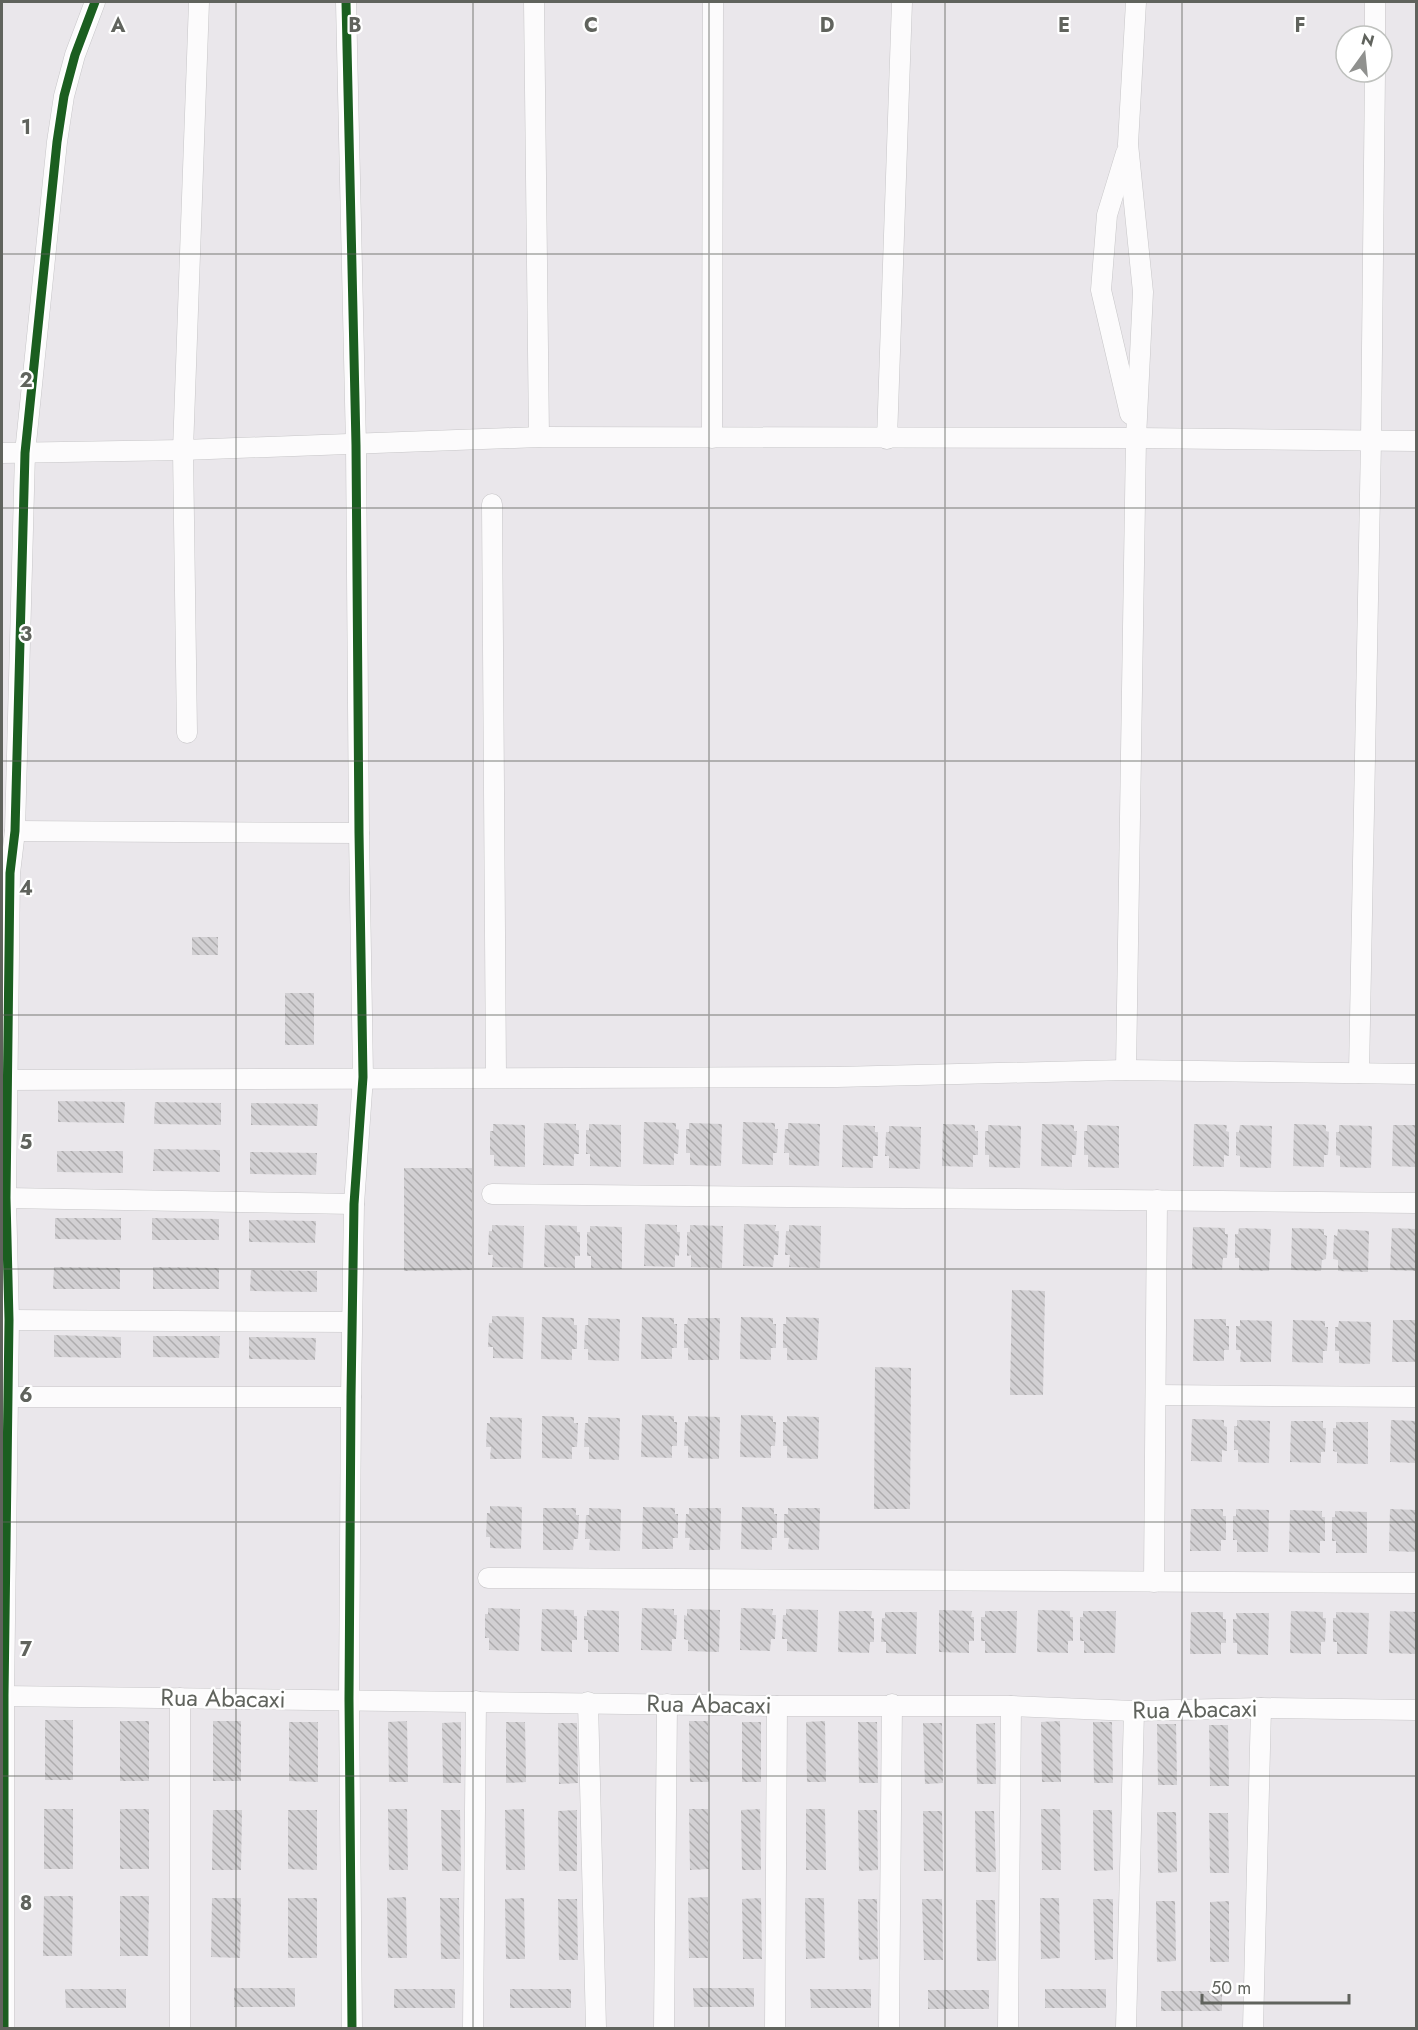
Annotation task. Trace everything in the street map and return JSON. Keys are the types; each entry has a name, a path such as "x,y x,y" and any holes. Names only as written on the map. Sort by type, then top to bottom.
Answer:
{"street":[{"path":"4,2028 4,1397 9,1320 4,1080 6,873 15,831 25,453 60,119 75,55 95,2"},
{"path":"187,733 183,450 200,2"},
{"path":"346,2 356,445 358,833 363,1077 354,1204 351,1322 349,1700 352,2028"},
{"path":"534,2 539,437"},
{"path":"712,438 713,2"},
{"path":"887,439 902,2"},
{"path":"1126,1070 1136,438 1143,292 1128,144 1137,2"},
{"path":"1375,2 1375,24"},
{"path":"1359,1073 1371,441 1375,84"},
{"path":"1128,144 1107,215 1101,290 1136,438"},
{"path":"2,453 356,445 539,437 1416,441"},
{"path":"492,504 496,1077"},
{"path":"15,831 358,833"},
{"path":"4,1080 837,1077 1126,1070 1416,1074"},
{"path":"492,1194 1416,1203"},
{"path":"6,1198 354,1204"},
{"path":"1154,1582 1157,1200"},
{"path":"9,1320 351,1322"},
{"path":"1156,1395 1416,1397"},
{"path":"4,1397 351,1397"},
{"path":"488,1578 1416,1583"},
{"name":"Rua Abacaxi","path":"3,1696 777,1706 892,1704 1011,1706 1134,1712 1261,1708 1416,1710"},
{"path":"180,1698 180,2028"},
{"path":"473,2028 476,1701"},
{"path":"588,1702 596,2028"},
{"path":"664,2028 667,1704"},
{"path":"889,2028 892,1704"},
{"path":"775,2028 777,1706"},
{"path":"1008,2028 1011,1706"},
{"path":"1253,2028 1261,1708"},
{"path":"1126,2028 1134,1712"}],"building":[{"path":"192,937 218,937 218,955 192,955"},
{"path":"285,993 314,993 314,1045 285,1045"},
{"path":"58,1101 125,1102 124,1123 58,1122"},
{"path":"155,1102 221,1103 221,1125 154,1124"},
{"path":"251,1103 318,1104 317,1126 251,1125"},
{"path":"644,1122 676,1123 676,1129 679,1130 678,1154 674,1153 674,1165 643,1164"},
{"path":"743,1122 775,1123 775,1129 778,1129 777,1153 773,1153 773,1165 742,1164"},
{"path":"544,1123 576,1124 576,1130 579,1130 579,1154 574,1154 574,1166 543,1165"},
{"path":"689,1123 722,1124 721,1166 690,1165 690,1153 686,1153 686,1129 689,1129"},
{"path":"788,1123 820,1124 819,1166 789,1165 789,1153 784,1153 785,1129 788,1129"},
{"path":"493,1124 525,1125 525,1167 494,1166 494,1155 490,1155 490,1131 493,1131"},
{"path":"589,1124 621,1125 621,1167 590,1166 590,1154 586,1154 586,1130 589,1130"},
{"path":"943,1124 975,1125 975,1131 978,1131 978,1155 973,1155 973,1167 942,1166"},
{"path":"1042,1124 1074,1125 1074,1131 1077,1131 1076,1155 1072,1155 1072,1167 1041,1166"},
{"path":"1194,1124 1227,1125 1229,1156 1224,1155 1224,1167 1193,1166"},
{"path":"1294,1124 1326,1125 1326,1131 1329,1132 1328,1155 1324,1155 1324,1167 1293,1166"},
{"path":"843,1125 875,1126 875,1132 878,1132 878,1156 873,1156 873,1168 842,1167"},
{"path":"988,1125 1021,1126 1020,1168 989,1167 989,1155 985,1155 985,1131 988,1131"},
{"path":"1087,1125 1119,1126 1119,1168 1088,1167 1088,1155 1084,1155 1084,1131 1087,1131"},
{"path":"1240,1125 1272,1126 1271,1168 1240,1167 1240,1156 1236,1155 1236,1132 1239,1132"},
{"path":"1339,1125 1372,1126 1371,1168 1340,1167 1340,1156 1336,1155 1336,1132 1339,1132"},
{"path":"1393,1125 1416,1125 1416,1167 1392,1166"},
{"path":"889,1126 921,1127 920,1169 889,1168 889,1156 885,1156 886,1132 889,1132"},
{"path":"154,1149 220,1150 220,1172 153,1171"},
{"path":"57,1151 123,1151 123,1173 57,1172"},
{"path":"250,1152 317,1153 316,1175 250,1174"},
{"path":"404,1168 472,1168 472,1270 404,1271"},
{"path":"55,1218 121,1218 121,1240 55,1239"},
{"path":"152,1218 219,1219 219,1240 152,1240"},
{"path":"249,1220 316,1221 315,1243 249,1242"},
{"path":"645,1224 677,1225 677,1232 680,1232 679,1256 675,1255 675,1267 644,1266"},
{"path":"744,1224 776,1225 775,1231 779,1231 778,1255 774,1255 773,1267 743,1266"},
{"path":"492,1225 524,1226 523,1268 492,1267 493,1255 488,1255 489,1231 492,1231"},
{"path":"545,1225 577,1226 577,1232 580,1232 580,1256 575,1256 575,1268 544,1267"},
{"path":"690,1225 723,1226 722,1268 691,1267 691,1255 687,1256 687,1232 690,1232"},
{"path":"789,1225 821,1226 820,1268 789,1267 790,1255 785,1255 786,1231 789,1231"},
{"path":"590,1226 622,1227 622,1269 591,1268 591,1256 587,1256 587,1232 590,1232"},
{"path":"1193,1227 1225,1228 1225,1234 1228,1234 1227,1258 1223,1258 1222,1270 1192,1269"},
{"path":"1239,1228 1271,1229 1269,1271 1239,1270 1239,1258 1235,1258 1235,1234 1238,1234"},
{"path":"1292,1228 1324,1229 1324,1235 1327,1236 1326,1259 1322,1260 1321,1271 1291,1270"},
{"path":"1392,1228 1416,1229 1416,1271 1390,1270"},
{"path":"1338,1229 1369,1231 1368,1272 1338,1271 1338,1260 1333,1259 1334,1235 1337,1236"},
{"path":"54,1267 120,1268 120,1289 53,1289"},
{"path":"153,1267 219,1268 219,1289 153,1289"},
{"path":"251,1270 317,1271 317,1292 250,1291"},
{"path":"1012,1290 1045,1291 1043,1395 1010,1395"},
{"path":"492,1316 524,1317 523,1359 493,1358 493,1347 488,1347 489,1323 492,1323"},
{"path":"542,1317 574,1318 574,1325 577,1325 577,1349 572,1349 572,1360 541,1359"},
{"path":"642,1317 674,1318 674,1324 677,1324 677,1348 672,1348 672,1359 641,1359"},
{"path":"741,1317 773,1318 773,1324 776,1324 776,1348 771,1348 771,1360 740,1359"},
{"path":"786,1317 819,1318 817,1360 787,1360 787,1348 783,1348 783,1324 786,1324"},
{"path":"588,1318 620,1319 619,1361 588,1360 588,1349 584,1349 585,1325 588,1325"},
{"path":"688,1318 720,1318 719,1360 688,1360 688,1348 684,1348 684,1324 687,1324"},
{"path":"1194,1319 1226,1319 1226,1326 1229,1326 1229,1350 1224,1350 1224,1361 1193,1361"},
{"path":"1240,1320 1272,1321 1271,1362 1240,1362 1241,1350 1236,1350 1236,1326 1240,1326"},
{"path":"1293,1320 1325,1321 1325,1327 1328,1327 1327,1351 1323,1351 1323,1363 1292,1362"},
{"path":"1393,1320 1416,1320 1416,1362 1392,1362"},
{"path":"1339,1321 1371,1322 1370,1364 1339,1363 1339,1351 1335,1351 1335,1327 1338,1327"},
{"path":"54,1335 121,1337 121,1358 54,1357"},
{"path":"153,1336 220,1336 219,1358 153,1357"},
{"path":"249,1337 316,1338 315,1360 249,1359"},
{"path":"875,1367 911,1368 910,1509 874,1509"},
{"path":"642,1415 674,1416 674,1422 677,1422 677,1446 672,1446 672,1458 641,1457"},
{"path":"741,1415 773,1416 773,1422 776,1422 775,1446 771,1446 771,1458 740,1457"},
{"path":"542,1416 574,1417 574,1423 578,1423 577,1447 572,1447 572,1459 542,1458"},
{"path":"688,1416 720,1417 719,1459 688,1458 688,1446 684,1446 685,1422 688,1422"},
{"path":"787,1416 819,1417 818,1459 787,1458 787,1446 783,1446 783,1422 787,1422"},
{"path":"490,1417 522,1418 521,1459 490,1459 491,1447 486,1447 487,1423 490,1423"},
{"path":"588,1417 620,1418 619,1460 589,1459 589,1447 584,1447 585,1423 588,1423"},
{"path":"1192,1419 1224,1420 1224,1426 1227,1427 1227,1451 1222,1450 1222,1462 1191,1461"},
{"path":"1237,1420 1270,1421 1269,1463 1238,1462 1238,1450 1234,1450 1234,1426 1237,1426"},
{"path":"1391,1420 1416,1421 1416,1463 1390,1462"},
{"path":"1291,1421 1323,1421 1323,1428 1326,1428 1325,1452 1321,1452 1321,1463 1290,1462"},
{"path":"1336,1422 1368,1422 1368,1464 1337,1463 1337,1452 1333,1451 1333,1428 1336,1428"},
{"path":"490,1506 522,1507 521,1549 490,1548 490,1537 486,1537 487,1513 490,1513"},
{"path":"643,1507 675,1508 675,1514 678,1514 678,1538 673,1538 673,1549 642,1549"},
{"path":"742,1507 774,1508 774,1514 777,1514 777,1538 772,1538 772,1550 741,1549"},
{"path":"543,1508 576,1508 576,1515 579,1515 578,1539 574,1539 573,1550 543,1550"},
{"path":"589,1508 621,1509 620,1551 589,1550 590,1539 585,1539 586,1515 589,1515"},
{"path":"689,1508 721,1508 720,1550 689,1550 690,1538 685,1538 686,1514 689,1514"},
{"path":"788,1508 820,1508 819,1550 788,1549 789,1538 784,1538 784,1514 788,1514"},
{"path":"1191,1509 1223,1509 1223,1516 1226,1516 1226,1540 1221,1540 1221,1551 1190,1551"},
{"path":"1236,1509 1269,1510 1268,1552 1237,1552 1237,1540 1233,1540 1233,1516 1236,1516"},
{"path":"1390,1509 1416,1510 1416,1552 1389,1551"},
{"path":"1290,1510 1322,1511 1322,1517 1325,1517 1325,1541 1320,1541 1320,1553 1289,1552"},
{"path":"1335,1511 1367,1512 1367,1553 1336,1553 1336,1541 1332,1541 1332,1517 1335,1517"},
{"path":"488,1608 520,1609 519,1651 489,1650 489,1638 485,1638 485,1614 488,1614"},
{"path":"642,1608 674,1609 674,1615 677,1615 676,1639 672,1639 672,1651 641,1650"},
{"path":"741,1608 773,1609 772,1615 776,1615 775,1639 771,1639 770,1651 740,1650"},
{"path":"542,1609 574,1610 574,1616 577,1616 577,1640 572,1640 572,1652 541,1651"},
{"path":"687,1609 720,1610 719,1652 688,1651 688,1640 684,1639 684,1615 687,1616"},
{"path":"786,1609 818,1610 817,1652 787,1651 787,1639 782,1639 783,1615 786,1615"},
{"path":"587,1610 619,1611 619,1652 588,1652 588,1640 584,1640 584,1616 587,1616"},
{"path":"939,1610 972,1611 974,1641 969,1641 969,1653 939,1652"},
{"path":"1038,1610 1070,1611 1070,1617 1073,1617 1073,1641 1068,1641 1068,1653 1037,1652"},
{"path":"839,1611 872,1611 874,1642 870,1642 869,1653 838,1652"},
{"path":"985,1611 1017,1611 1016,1653 985,1653 985,1641 981,1641 981,1617 985,1617"},
{"path":"1083,1611 1116,1611 1115,1653 1084,1653 1084,1641 1080,1641 1080,1617 1083,1617"},
{"path":"1291,1611 1323,1612 1323,1618 1326,1618 1325,1642 1321,1642 1321,1654 1290,1653"},
{"path":"1390,1611 1416,1612 1416,1654 1389,1653"},
{"path":"885,1612 917,1612 916,1654 886,1653 886,1642 881,1642 882,1618 885,1618"},
{"path":"1191,1612 1223,1612 1223,1619 1226,1619 1226,1643 1221,1643 1221,1654 1190,1654"},
{"path":"1336,1612 1369,1613 1367,1654 1337,1654 1337,1642 1333,1642 1333,1618 1336,1618"},
{"path":"1236,1613 1269,1613 1268,1655 1237,1654 1237,1643 1233,1643 1233,1619 1237,1619"},
{"path":"45,1720 73,1720 73,1780 45,1780"},
{"path":"120,1721 149,1721 149,1781 120,1781"},
{"path":"213,1721 241,1721 241,1781 213,1781"},
{"path":"407,1721 408,1782 389,1782 388,1722"},
{"path":"689,1721 708,1721 709,1782 690,1782"},
{"path":"825,1721 826,1782 807,1782 806,1722"},
{"path":"1060,1721 1061,1782 1042,1782 1041,1722"},
{"path":"289,1722 318,1722 318,1782 289,1781"},
{"path":"461,1722 461,1783 443,1783 442,1723"},
{"path":"506,1722 525,1722 526,1782 506,1783"},
{"path":"742,1722 761,1722 761,1782 742,1782"},
{"path":"858,1722 877,1722 878,1783 859,1783"},
{"path":"1093,1722 1112,1722 1113,1783 1094,1783"},
{"path":"558,1723 577,1723 578,1783 559,1784"},
{"path":"923,1723 942,1723 943,1783 925,1784"},
{"path":"995,1723 996,1784 977,1784 976,1724"},
{"path":"1157,1724 1176,1724 1177,1785 1158,1785"},
{"path":"1209,1725 1228,1725 1229,1786 1210,1786"},
{"path":"44,1809 73,1809 73,1869 44,1869"},
{"path":"120,1809 149,1809 149,1869 120,1869"},
{"path":"388,1809 407,1809 408,1870 389,1870"},
{"path":"524,1809 525,1870 506,1870 505,1810"},
{"path":"689,1809 708,1809 709,1869 690,1870"},
{"path":"760,1809 761,1870 742,1870 741,1810"},
{"path":"806,1809 825,1809 826,1870 806,1870"},
{"path":"1041,1809 1060,1809 1061,1870 1042,1870"},
{"path":"213,1810 242,1810 241,1870 212,1870"},
{"path":"288,1810 317,1810 317,1870 288,1869"},
{"path":"441,1810 460,1810 461,1871 442,1871"},
{"path":"577,1810 577,1871 559,1871 558,1811"},
{"path":"858,1810 877,1810 878,1870 859,1871"},
{"path":"1093,1810 1112,1810 1113,1870 1094,1871"},
{"path":"923,1811 942,1811 943,1871 924,1871"},
{"path":"975,1811 994,1811 996,1872 976,1872"},
{"path":"1157,1812 1176,1812 1177,1872 1158,1873"},
{"path":"1209,1813 1228,1813 1229,1873 1210,1873"},
{"path":"44,1896 73,1896 72,1956 43,1956"},
{"path":"120,1896 149,1896 148,1956 120,1956"},
{"path":"406,1897 407,1958 388,1958 387,1898"},
{"path":"708,1897 708,1958 689,1958 688,1898"},
{"path":"212,1898 241,1898 240,1958 211,1957"},
{"path":"288,1898 317,1898 317,1958 288,1958"},
{"path":"440,1898 459,1898 460,1959 441,1959"},
{"path":"524,1898 525,1959 506,1959 505,1899"},
{"path":"761,1898 762,1959 743,1959 742,1899"},
{"path":"805,1898 824,1898 825,1958 806,1959"},
{"path":"1040,1898 1059,1898 1060,1958 1041,1959"},
{"path":"558,1899 577,1899 578,1960 559,1960"},
{"path":"858,1899 877,1899 878,1959 859,1960"},
{"path":"922,1899 942,1899 943,1960 924,1960"},
{"path":"1093,1899 1113,1899 1113,1959 1095,1960"},
{"path":"976,1900 995,1900 996,1961 977,1961"},
{"path":"1156,1901 1175,1901 1176,1961 1157,1962"},
{"path":"1229,1901 1229,1962 1210,1962 1210,1902"},
{"path":"234,1988 295,1988 295,2007 234,2007"},
{"path":"693,1988 754,1988 754,2007 694,2007"},
{"path":"65,1989 126,1989 126,2008 66,2008"},
{"path":"394,1989 455,1989 455,2008 394,2008"},
{"path":"510,1989 571,1989 571,2008 510,2008"},
{"path":"810,1989 871,1989 871,2008 811,2008"},
{"path":"1045,1989 1106,1989 1106,2008 1045,2008"},
{"path":"928,1990 989,1990 989,2009 928,2009"},
{"path":"1161,1991 1222,1991 1222,2011 1161,2011"}],"cycle path":[{"path":"4,2028 4,1696 9,1320 6,1198 10,873 15,831 25,453 57,142 64,96 75,55 95,2"},
{"path":"346,2 356,445 363,1077 354,1204 351,1397 349,1699 352,2028"}]}
